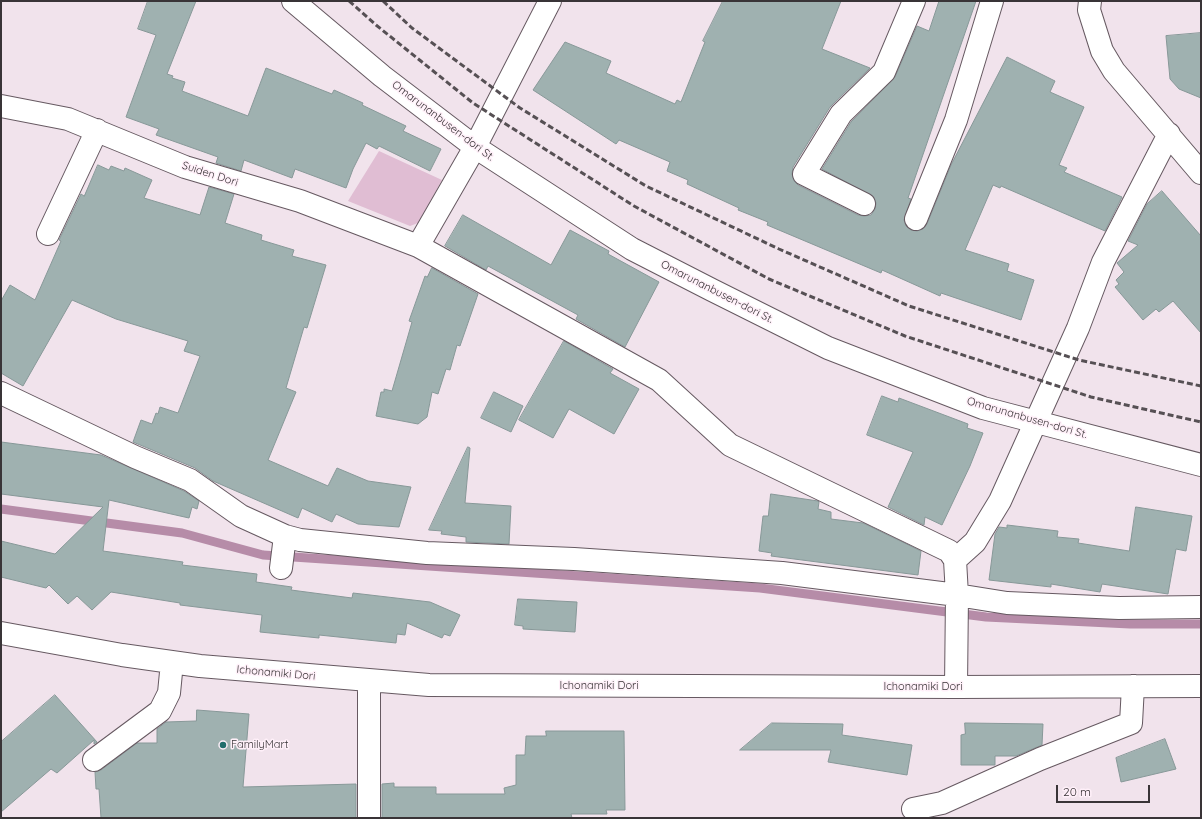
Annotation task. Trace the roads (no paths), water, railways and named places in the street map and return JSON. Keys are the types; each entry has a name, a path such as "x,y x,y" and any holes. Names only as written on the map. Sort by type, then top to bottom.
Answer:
{"street":[{"name":"Omarunanbusen-dori St.","path":"293,1 382,76 475,147 632,248 828,348 983,408 1201,465"},
{"path":"418,246 475,147 550,1"},
{"path":"864,204 804,174 841,114 884,72 914,1"},
{"path":"916,219 956,120 992,1"},
{"path":"1090,1 1090,10 1102,51 1114,71 1201,173"},
{"name":"Suiden Dori","path":"1,106 61,118 97,130 185,167 300,201 418,246 659,380 730,445 949,551 955,560"},
{"path":"48,234 97,130"},
{"path":"956,687 957,598 955,560 975,542 1000,501 1078,328 1103,262 1169,134"},
{"path":"1,393 135,458 190,480 241,516 284,540 300,540 427,553 735,569 957,598 1007,603 1119,608 1201,608"},
{"path":"281,568 284,540"},
{"name":"Ichonamiki Dori","path":"1,633 122,655 172,662 369,681 437,685 956,687 1201,686"},
{"path":"94,760 160,711 168,693 172,662"},
{"path":"368,818 369,681"},
{"path":"913,809 942,803 1040,759 1132,724 1133,686"}],"waterway":[{"path":"1,509 182,533 263,555 760,588 986,617 1130,624 1201,624"}],"railway":[{"path":"349,1 376,25 473,103 634,206 769,279 905,336 1091,397 1201,422"},
{"path":"383,1 412,28 520,108 646,186 779,249 909,306 1079,360 1201,386"}],"place":[{"name":"FamilyMart","path":"223,745"}]}
